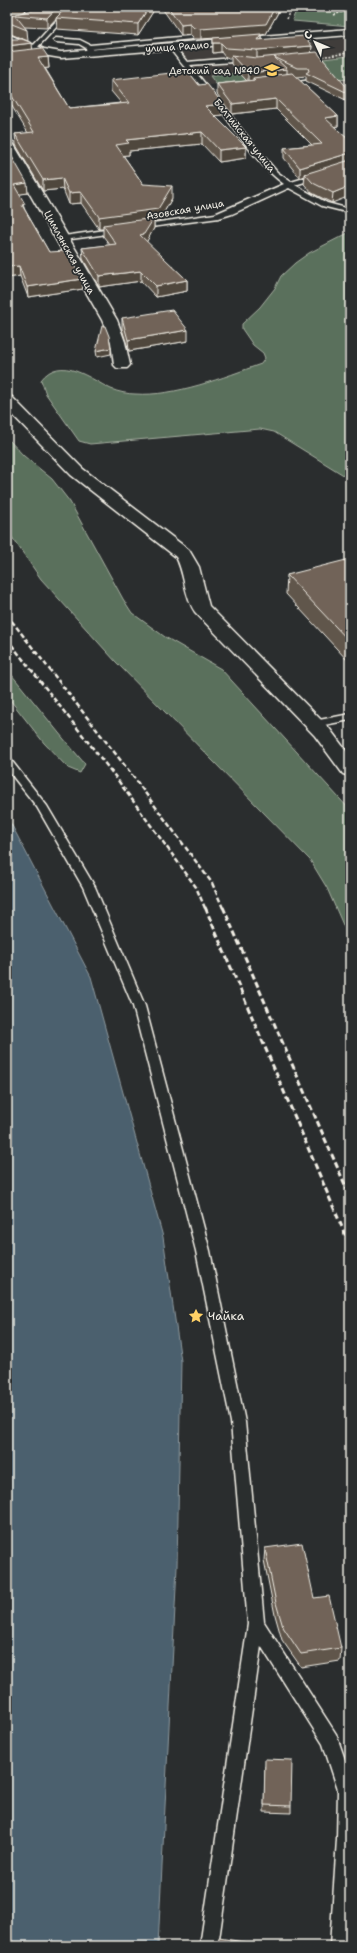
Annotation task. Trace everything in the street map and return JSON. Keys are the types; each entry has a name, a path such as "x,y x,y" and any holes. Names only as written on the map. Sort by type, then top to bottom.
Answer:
{"main road":[{"path":"7,23 33,13 30,7"},
{"name":"улица Радио","path":"22,47 54,55 90,50 172,46 350,32"},
{"name":"Цимлянская улица","path":"7,143 64,238 110,322 121,352 122,365"},
{"path":"7,400 77,472 157,536 183,554 190,567 196,594 202,608 314,724 350,770"}],"lane":[{"path":"22,47 72,7"},
{"path":"56,40 80,42 90,50 190,38"},
{"name":"Балтийская улица","path":"172,46 184,64 207,89 275,173 289,184 325,206 338,210 350,211"},
{"path":"184,64 233,60 253,63"},
{"path":"275,82 305,78"},
{"path":"207,89 215,88"},
{"name":"Азовская улица","path":"64,238 216,216 229,212 289,184 350,166"},
{"path":"314,724 350,718"},
{"path":"7,762 42,806 89,887 139,1006 203,1251 238,1422 256,1624 209,1946"},
{"path":"256,1624 330,1740 347,1790 346,1840 339,1946"}],"path":[{"path":"284,23 292,7"},
{"path":"318,57 350,53"}],"shaded area":[{"name":"Детский сад №40","path":"350,38 350,88 334,90 306,76 209,85 180,52"}],"green space":[{"path":"298,7 350,7 350,26 293,21 292,20"},
{"path":"349,56 350,79 336,80 297,62"},
{"path":"281,69 287,77 216,84 210,76"},
{"path":"350,232 350,479 274,432 260,429 90,444 79,441 46,394 41,380 49,373 57,369 76,371 120,392 150,394 199,385 261,364 265,358 263,353 253,345 242,329 242,324 260,307 275,288 281,276 295,263 309,253"},
{"path":"7,438 24,456 52,479 70,502 132,613 165,637 221,669 350,810 350,941 327,888 310,860 116,662 41,579 7,530"},
{"path":"7,669 85,764 80,773 68,768 44,743 7,696"}],"water":[{"path":"7,816 91,977 163,1237 181,1361 177,1567 158,1946 7,1946"}],"building":[{"path":"35,7 57,7 47,18 15,15 27,30 7,22 7,16 33,10"},
{"path":"67,7 149,7 138,24 56,18"},
{"path":"168,7 275,7 266,24 201,29 194,28 190,24 181,25"},
{"path":"261,34 257,40 304,36 312,46 257,50 226,48 221,43 213,43 213,38"},
{"path":"7,39 22,39 32,43 7,46"},
{"path":"42,48 48,57 38,58 69,108 129,103 111,80 188,71 199,85 207,84 223,104 205,106 246,147 219,150 202,132 126,140 129,143 116,145 143,184 172,186 158,209 99,217 81,192 69,193 62,178 43,180 15,134 34,132 7,88 7,52"},
{"path":"317,52 350,91 350,94 306,73 309,71 308,68 297,68 274,57 287,69 248,73 231,55 257,58"},
{"path":"292,73 338,116 325,118 350,141 350,153 300,168 284,148 322,144 276,99 232,104 217,84 255,80 253,78"},
{"path":"7,148 27,183 14,185 25,204 22,205 49,252 66,251 82,279 27,287 19,266 7,267"},
{"path":"350,160 350,186 333,193 313,183 305,174"},
{"path":"154,218 144,234 140,235 187,280 156,286 141,271 99,276 82,248 116,244 103,225"},
{"path":"172,310 188,330 128,340 122,318"},
{"path":"102,326 105,326 109,336 111,348 96,351"},
{"path":"346,560 350,564 350,642 287,575"},
{"path":"302,1543 314,1598 329,1596 341,1648 301,1654 283,1627 276,1603 265,1548"},
{"path":"265,1759 292,1760 291,1806 264,1805"},
{"path":"219,1938 268,1946 218,1946"}],"railway":[{"path":"7,615 129,771 212,883 223,908"},
{"path":"7,639 114,775 196,887 205,908"},
{"path":"205,907 350,1246"},
{"path":"223,907 350,1196"}],"place":[{"name":"Детский сад №40","path":"272,70"},
{"name":"Чайка","path":"196,1316"}]}
